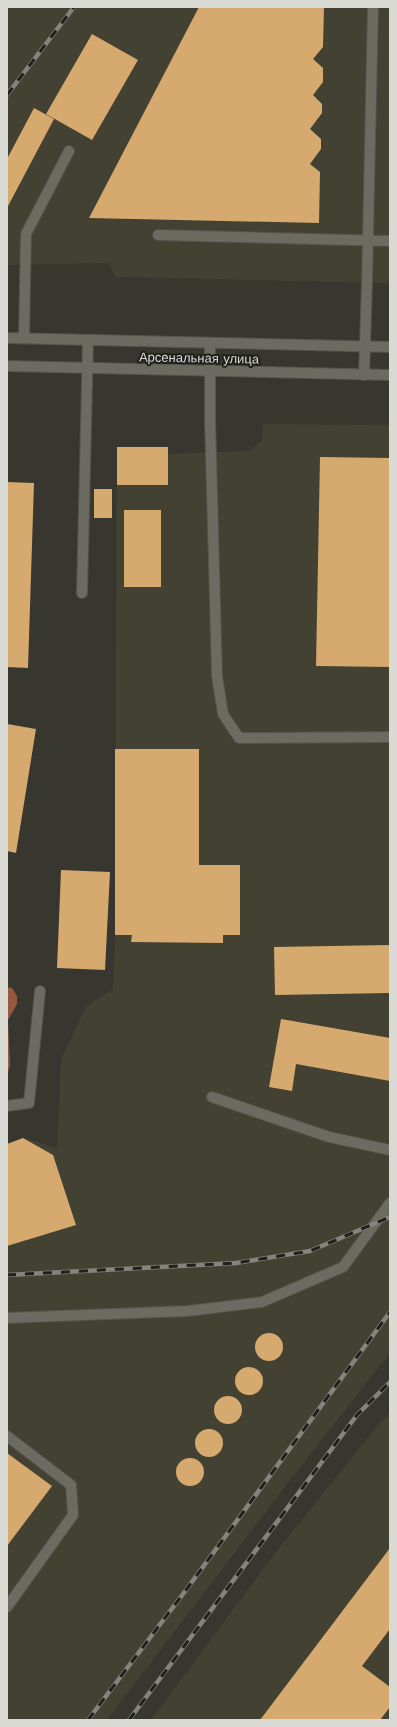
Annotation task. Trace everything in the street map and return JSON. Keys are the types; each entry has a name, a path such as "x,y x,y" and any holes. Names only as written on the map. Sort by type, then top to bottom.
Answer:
{"street":[{"path":"364,375 373,7"},
{"path":"24,338 26,234 69,151"},
{"path":"158,235 390,241"},
{"name":"Арсенальная улица","path":"7,338 390,347"},
{"path":"82,593 88,340"},
{"path":"210,343 209,371 218,676 223,714 239,738 390,737"},
{"name":"Арсенальная улица","path":"7,366 390,375"},
{"path":"7,1106 29,1103 40,991"},
{"path":"212,1096 329,1137 390,1150"},
{"path":"7,1318 188,1311 262,1302 343,1267 390,1203"},
{"path":"7,1436 71,1485 73,1515 7,1607"}],"shaded area":[{"path":"7,7 390,7 390,283 115,277 109,263 7,265"},
{"path":"263,424 390,425 390,1353 291,1479 107,1720 7,1720 7,1144 23,1138 57,1148 61,1060 86,1006 113,989 115,935 117,447 168,447 169,454 250,451 262,440"},
{"path":"7,987 12,988 17,996 17,1004 8,1020 10,1065 7,1076"},
{"path":"390,1413 390,1720 151,1720 275,1553 378,1425"}],"building":[{"path":"199,7 324,7 323,47 313,59 323,68 323,82 313,95 322,104 322,113 310,129 321,139 321,149 310,164 320,172 319,223 89,218"},
{"path":"92,34 138,60 92,140 46,114"},
{"path":"34,108 54,119 7,208 7,159"},
{"path":"117,447 168,447 168,485 117,485"},
{"path":"320,457 390,458 390,667 316,666"},
{"path":"7,482 34,483 28,668 7,667"},
{"path":"94,489 112,489 112,518 94,518"},
{"path":"124,510 161,510 161,587 124,587"},
{"path":"7,724 36,729 16,853 7,851"},
{"path":"115,749 199,749 199,865 240,865 240,935 223,935 223,943 131,942 132,935 115,935"},
{"path":"61,870 110,872 105,970 57,968"},
{"path":"390,945 390,993 275,995 274,947"},
{"path":"281,1019 390,1038 390,1081 296,1064 292,1091 269,1087"},
{"path":"23,1138 53,1155 76,1225 7,1246 7,1144"},
{"path":"269,1333 279,1337 283,1347 279,1357 269,1361 259,1357 255,1347 259,1337"},
{"path":"249,1367 259,1371 263,1381 259,1391 249,1395 239,1391 235,1381 239,1371"},
{"path":"228,1396 238,1400 242,1410 238,1420 228,1424 218,1420 214,1410 218,1400"},
{"path":"209,1429 219,1433 223,1443 219,1453 209,1457 199,1453 195,1443 199,1433"},
{"path":"7,1453 52,1486 7,1546"},
{"path":"190,1458 200,1462 204,1472 200,1482 190,1486 180,1482 176,1472 180,1462"},
{"path":"390,1548 390,1629 362,1666 390,1687 390,1707 380,1720 260,1720"}],"railway":[{"path":"7,95 74,7"},
{"path":"7,1275 236,1263 310,1251 390,1217"},
{"path":"88,1720 186,1590 390,1312"},
{"path":"129,1720 357,1415 390,1382"}]}
